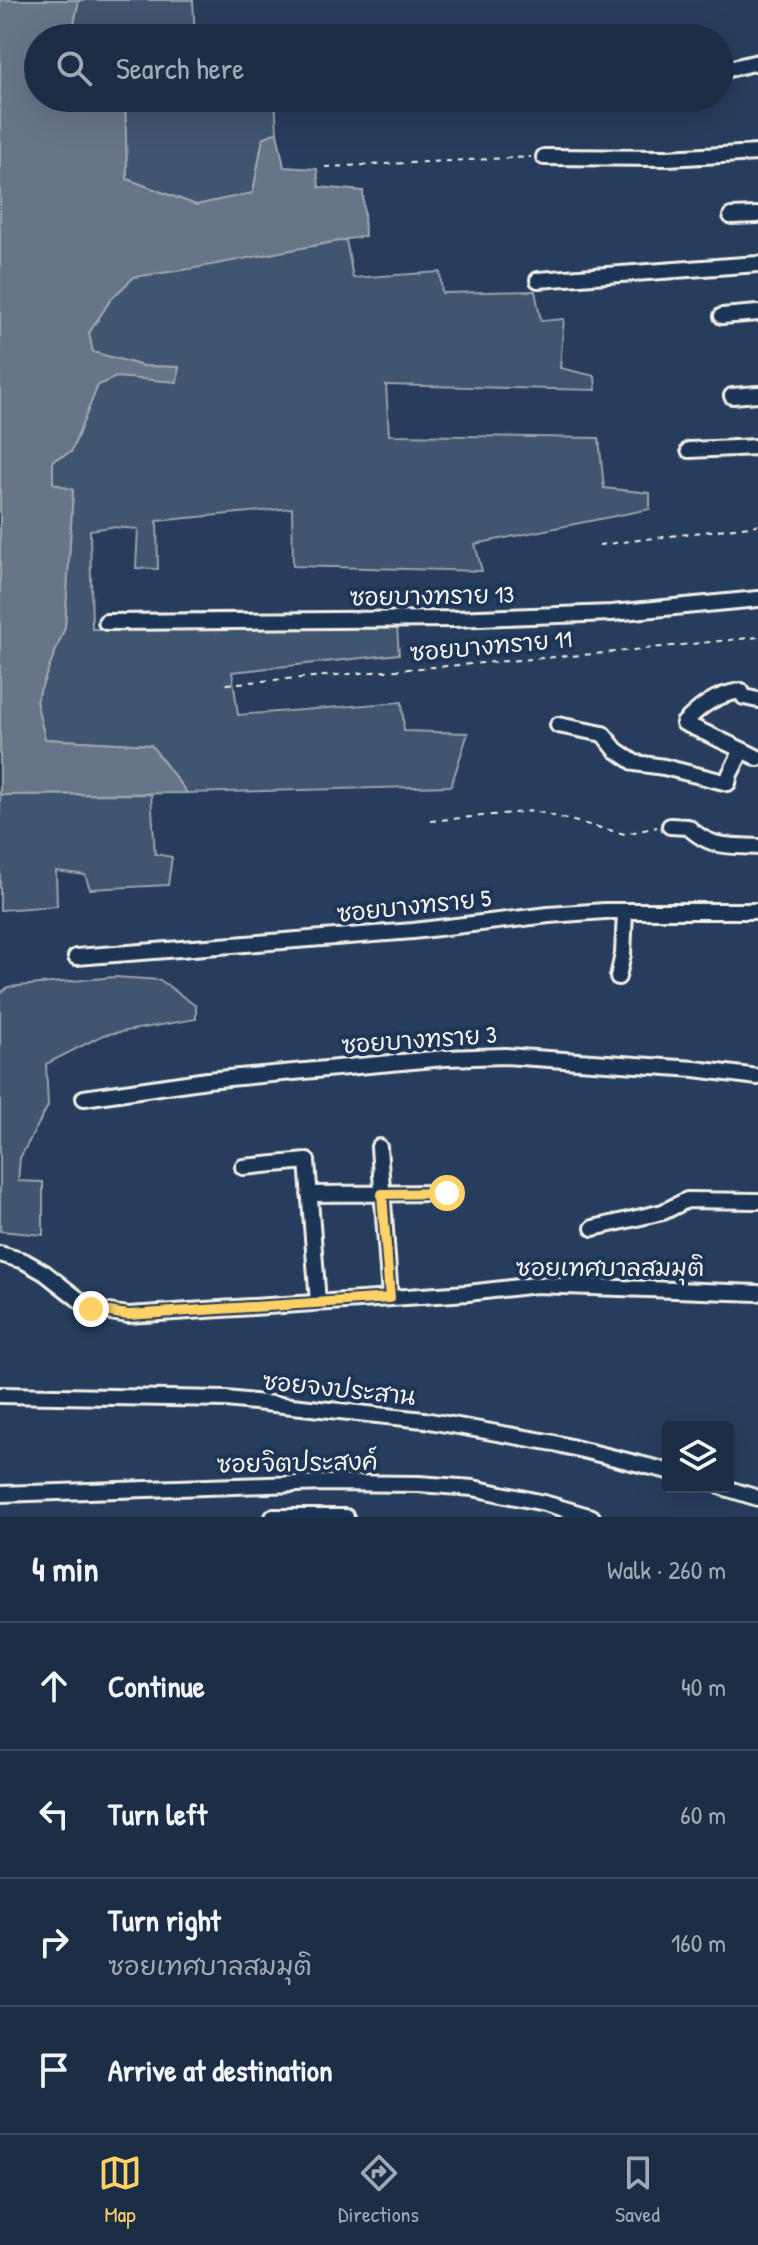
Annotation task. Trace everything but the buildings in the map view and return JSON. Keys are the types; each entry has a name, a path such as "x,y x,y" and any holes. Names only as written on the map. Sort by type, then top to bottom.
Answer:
{"street":[{"path":"734,68 758,62"},
{"path":"544,157 667,158 758,153"},
{"path":"731,216 758,215"},
{"path":"538,280 758,264"},
{"path":"722,316 758,313"},
{"path":"732,396 758,394"},
{"path":"689,450 758,447"},
{"name":"ซอยบางทราย 13","path":"106,622 469,618 612,613 758,599"},
{"path":"758,700 744,697 741,691 719,696 703,704 684,723 758,758"},
{"path":"558,725 603,734 616,750 635,763 728,783 742,750"},
{"path":"670,826 688,827 702,839 718,845 758,847"},
{"name":"ซอยบางทราย 5","path":"76,957 413,931 549,915 758,911"},
{"path":"618,977 623,954 625,912"},
{"name":"ซอยบางทราย 3","path":"84,1098 221,1078 445,1058 505,1056 695,1069 758,1077"},
{"path":"379,1147 390,1298"},
{"path":"243,1167 307,1161 318,1302"},
{"path":"309,1194 447,1193"},
{"path":"593,1228 663,1212 687,1200 758,1201"},
{"name":"ซอยเทศบาลสมมุติ","path":"0,1254 24,1261 45,1273 91,1309 128,1315 468,1293 536,1285 758,1293"},
{"name":"ซอยจงประสาน","path":"0,1395 226,1399 424,1420 554,1443 662,1470"},
{"name":"ซอยจิตประสงค์","path":"0,1494 327,1483 419,1484 473,1488 592,1517"},
{"path":"734,1491 758,1498"},
{"path":"273,1517 346,1517"}],"path":[{"path":"325,167 544,157"},
{"path":"599,545 758,525"},
{"name":"ซอยบางทราย 11","path":"226,684 758,637"},
{"path":"430,821 534,811 625,834 650,827 670,826"}],"shaded area":[{"path":"0,0 79,0 74,24 24,24 24,112 125,112 127,179 196,205 253,193 263,138 277,132 284,167 317,169 319,187 363,191 365,236 134,277 111,299 89,333 93,352 143,366 179,367 177,382 116,377 98,385 71,452 53,460 53,483 73,490 65,627 36,701 45,739 151,745 187,793 0,795"},
{"path":"79,0 193,0 194,24 74,24"},
{"path":"125,112 276,112 277,132 263,138 253,193 196,205 127,179"},
{"path":"346,240 353,278 440,272 442,293 535,291 541,321 564,319 560,368 595,376 596,390 386,385 389,435 599,438 604,488 650,493 650,509 475,544 482,571 293,566 292,508 157,521 158,569 136,568 138,529 111,527 90,530 92,629 397,628 399,654 232,672 238,715 402,702 404,731 468,733 451,786 187,793 151,745 45,739 36,701 65,627 73,491 53,483 53,460 71,452 98,385 116,377 177,381 178,367 143,366 92,352 89,333 111,299 134,277"},
{"path":"151,794 155,854 172,857 168,885 90,889 85,875 56,871 57,906 0,910 0,795"},
{"path":"115,977 160,980 196,1006 196,1019 103,1035 46,1064 48,1106 20,1158 18,1181 43,1182 43,1235 0,1231 0,994 8,987"}],"route":[{"path":"91,1309 128,1315 390,1298 382,1194 447,1193"}]}
